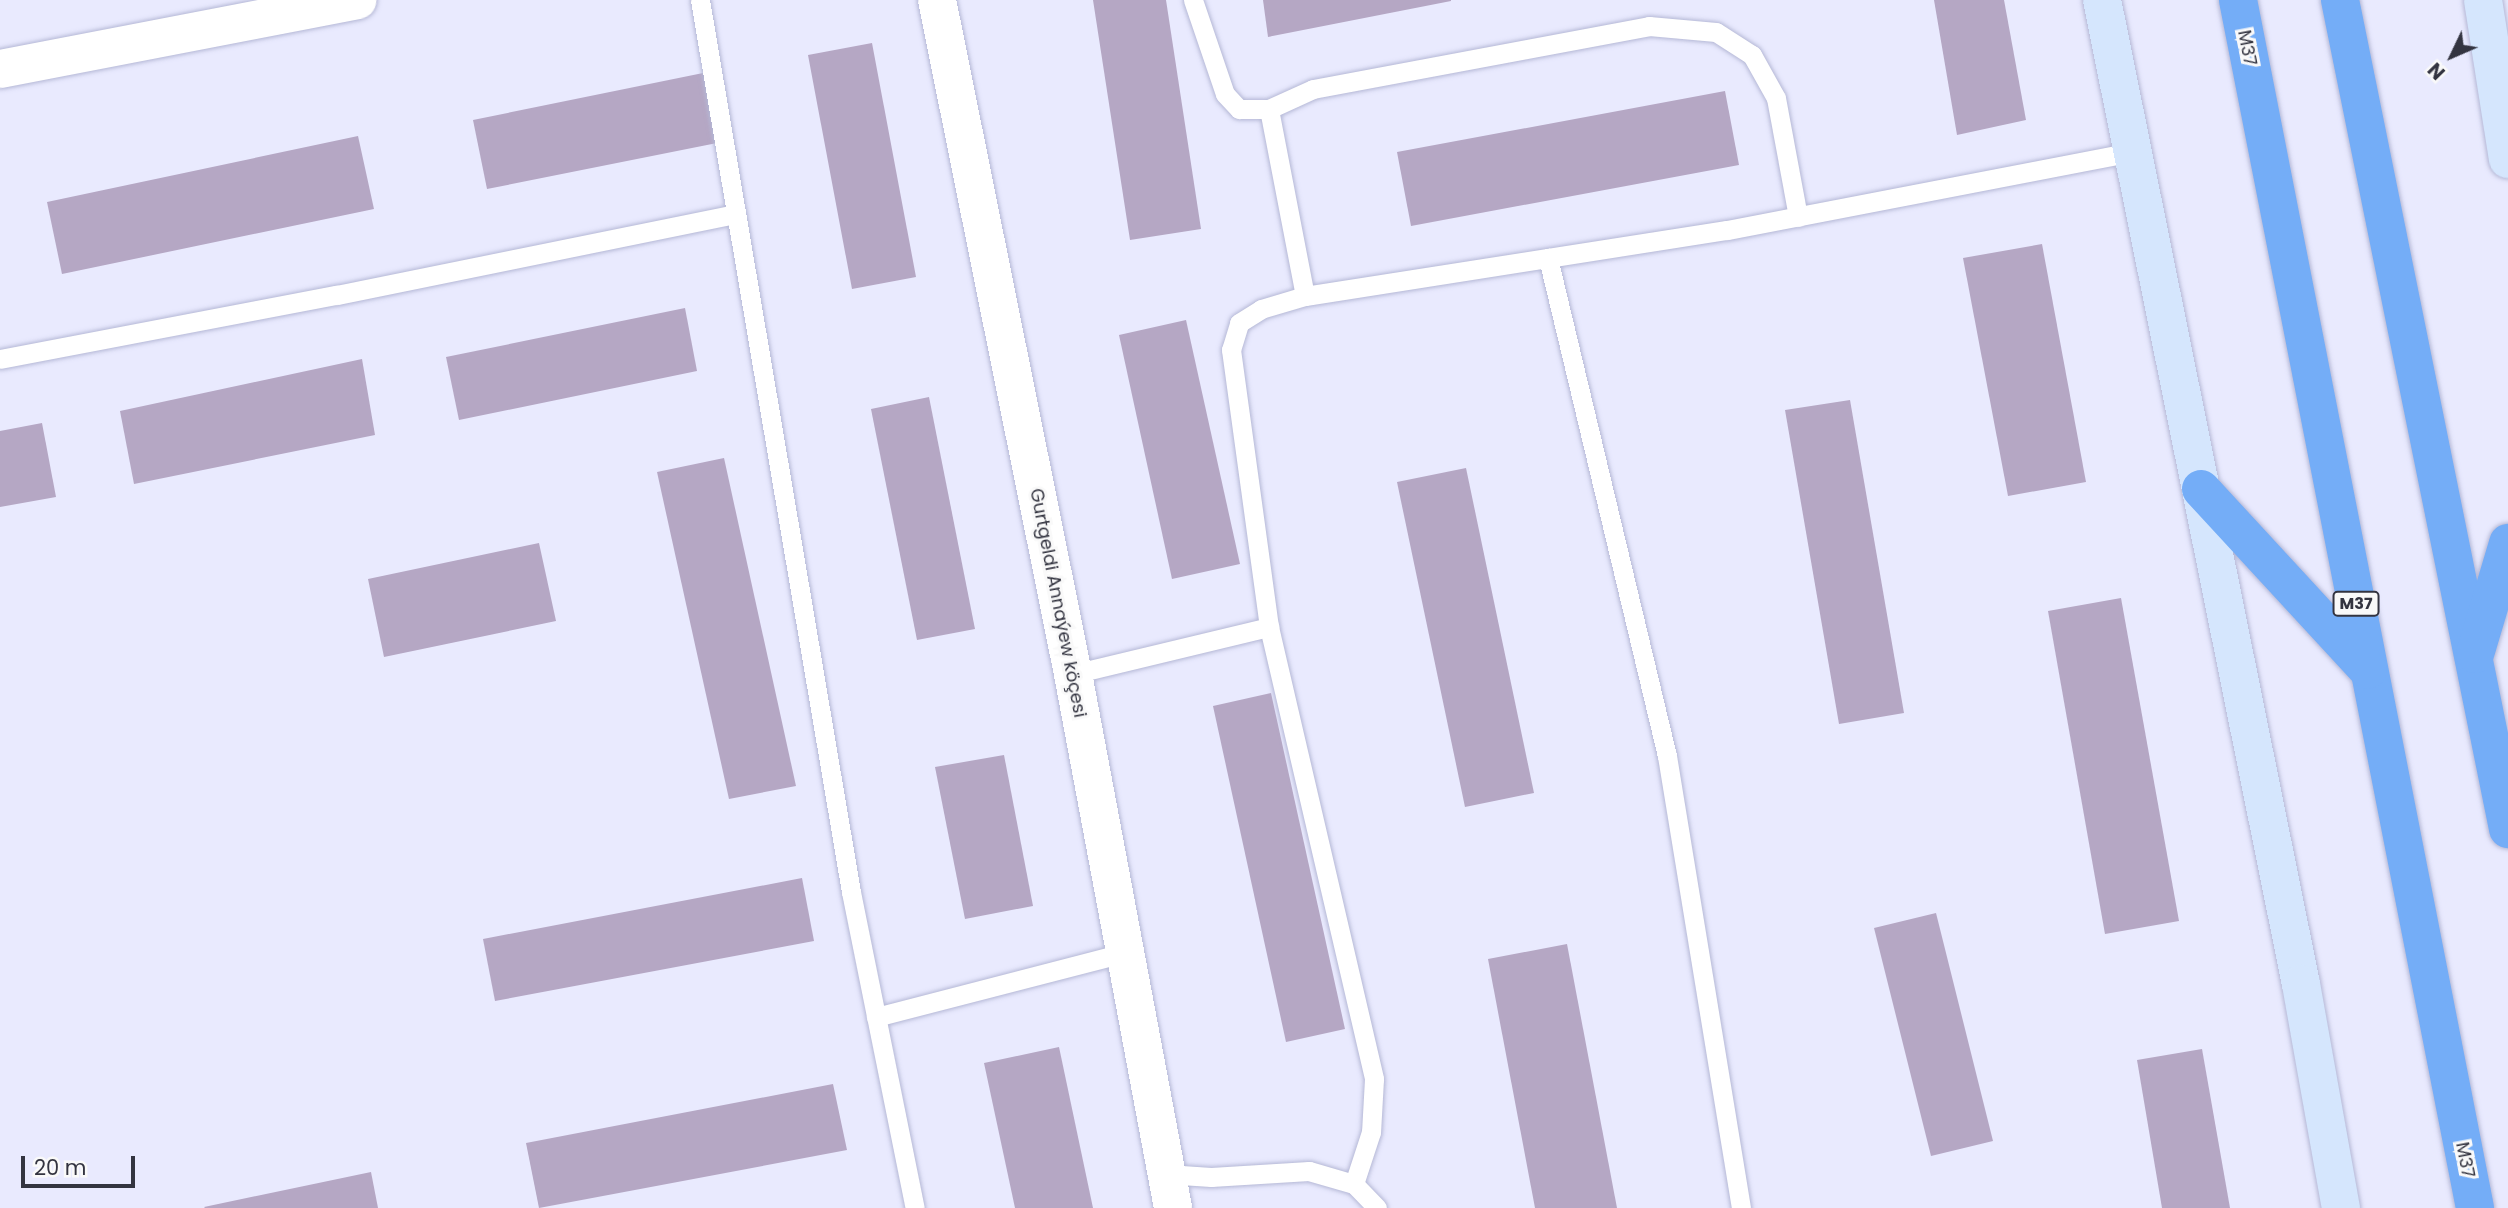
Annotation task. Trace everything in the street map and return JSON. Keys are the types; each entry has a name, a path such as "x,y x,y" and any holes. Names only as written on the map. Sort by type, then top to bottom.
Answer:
{"highway":[{"name":"M37","path":"2238,0 2474,1208"},
{"path":"2340,0 2508,829"},
{"path":"2201,489 2370,671"},
{"path":"2473,659 2508,543"}],"street":[{"path":"0,68 358,0"},
{"name":"Gurtgeldi Annaýew köçesi","path":"937,0 1073,674 1169,1191"},
{"path":"2102,0 2301,984 2341,1208"},
{"path":"2483,0 2508,159"}],"lane":[{"path":"700,0 849,878 915,1208"},
{"path":"1193,0 1225,94 1239,109 1269,109 1313,89 1649,26 1716,32 1752,55 1776,97 1798,217"},
{"path":"1269,109 1304,296"},
{"path":"1354,1184 1371,1132 1374,1079 1269,627 1231,351 1239,323 1261,309 1304,296 1798,217 2133,152"},
{"path":"0,359 736,214"},
{"path":"1548,258 1667,756 1741,1208"},
{"path":"1073,674 1269,627"},
{"path":"876,1017 1123,953"},
{"path":"1169,1191 1211,1177 1309,1171 1354,1184 1377,1208"}],"building":[{"path":"1093,0 1166,0 1201,229 1130,240"},
{"path":"1263,0 1451,0 1451,1 1268,37"},
{"path":"1934,0 2004,0 2026,120 1957,135"},
{"path":"872,43 916,277 852,289 808,55"},
{"path":"708,72 722,142 487,189 473,120"},
{"path":"1725,91 1739,165 1411,226 1397,152"},
{"path":"358,136 374,209 62,274 47,202"},
{"path":"2042,244 2086,482 2008,496 1963,258"},
{"path":"685,308 697,371 459,420 446,357"},
{"path":"1186,320 1240,564 1172,579 1119,335"},
{"path":"362,359 375,435 134,484 120,411"},
{"path":"929,397 975,629 917,640 871,409"},
{"path":"1850,400 1904,713 1839,724 1785,410"},
{"path":"42,423 56,497 0,507 0,431"},
{"path":"724,458 796,786 729,799 657,472"},
{"path":"1466,468 1534,793 1465,807 1397,482"},
{"path":"539,543 556,621 384,657 368,579"},
{"path":"2121,598 2179,921 2105,934 2048,611"},
{"path":"1271,693 1345,1029 1286,1042 1213,706"},
{"path":"1004,755 1033,906 965,919 935,767"},
{"path":"802,878 814,941 495,1001 483,939"},
{"path":"1936,913 1993,1141 1931,1156 1874,928"},
{"path":"1567,944 1617,1208 1535,1208 1488,959"},
{"path":"1059,1047 1093,1208 1015,1208 984,1063"},
{"path":"2202,1049 2230,1208 2162,1208 2137,1060"},
{"path":"833,1084 847,1150 539,1208 526,1143"},
{"path":"371,1172 378,1208 204,1207"}]}
